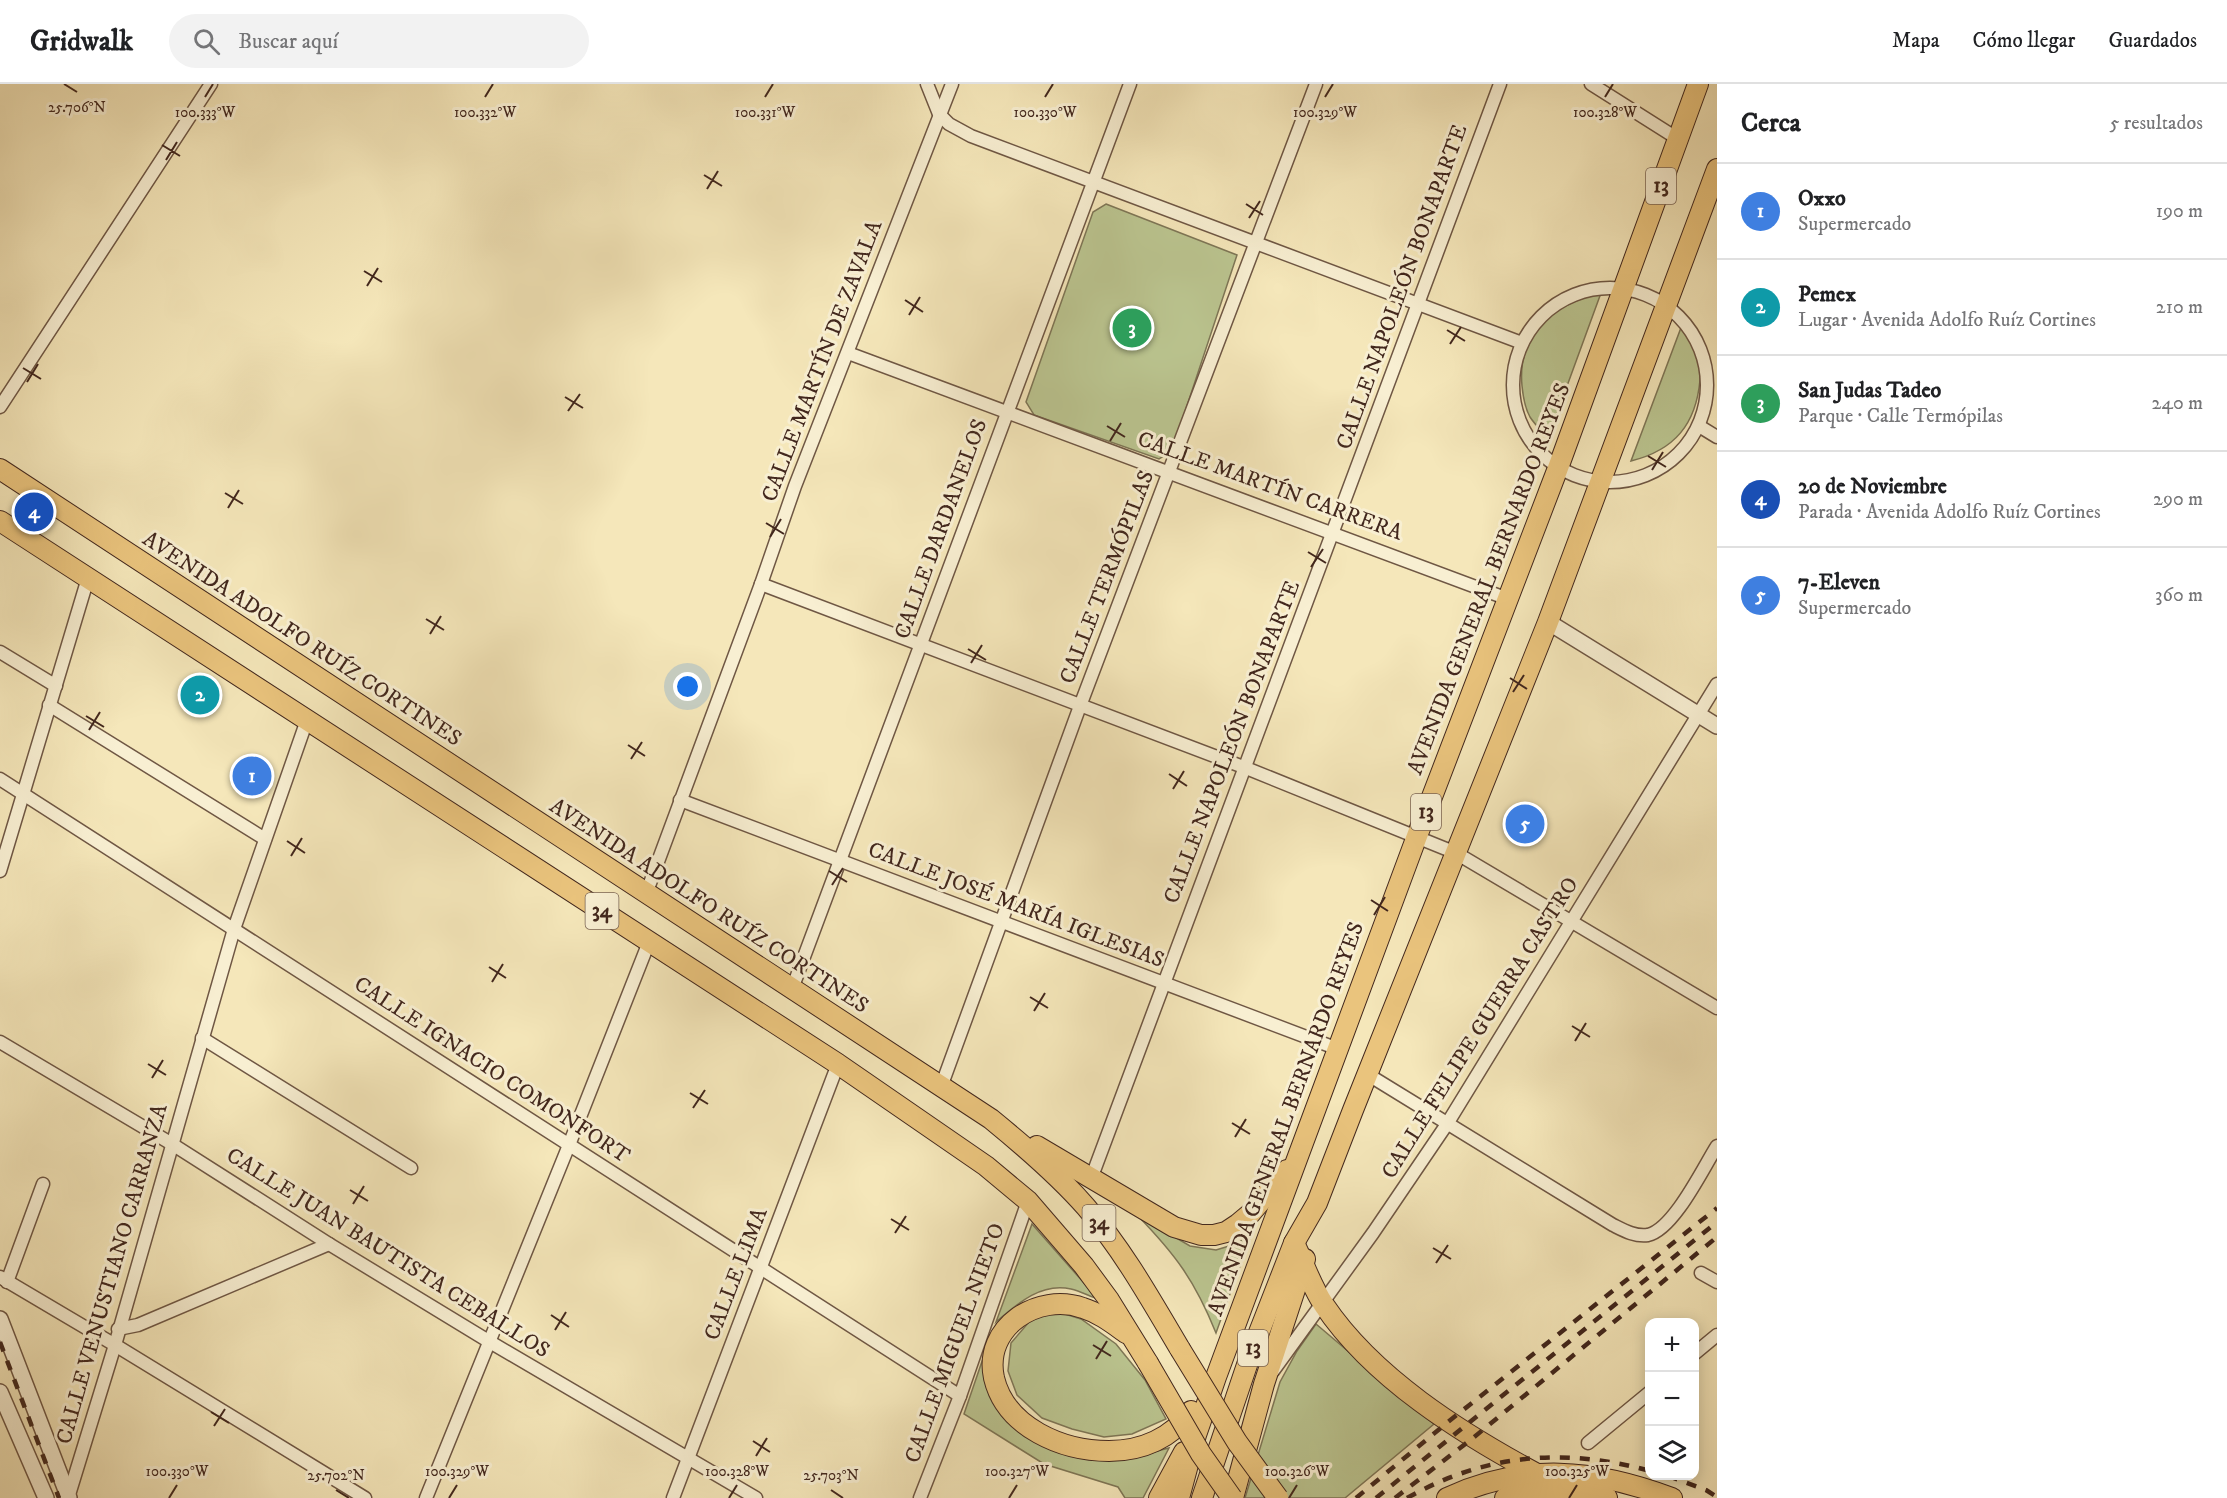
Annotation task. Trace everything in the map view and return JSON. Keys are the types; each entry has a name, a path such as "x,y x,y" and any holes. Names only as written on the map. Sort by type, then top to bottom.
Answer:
{"main road":[{"name":"AVENIDA GENERAL BERNARDO REYES","path":"1179,1498 1196,1435 1216,1377 1417,836 1558,468 1698,84"},
{"name":"13","path":"1202,1498 1251,1353 1294,1243 1317,1203 1548,622 1602,483 1717,169"},
{"name":"AVENIDA ADOLFO RUÍZ CORTINES","path":"0,469 991,1119 1048,1168 1085,1206 1141,1282 1237,1442 1278,1498"},
{"name":"34","path":"0,521 838,1064 986,1166 1028,1202 1084,1266 1109,1300 1201,1454 1232,1498"},
{"path":"991,1119 1174,1227 1189,1233 1214,1235 1226,1232 1250,1214 1297,1158"},
{"path":"1232,1498 1264,1384 1304,1264 1317,1203"},
{"path":"1294,1243 1323,1303 1356,1344 1378,1366 1421,1401 1473,1438 1538,1474"},
{"path":"1133,1338 1101,1316 1082,1307 1048,1303 1018,1316 1006,1329 998,1343 993,1360 994,1378 1009,1409 1024,1424 1045,1437 1065,1446 1092,1451 1115,1451 1137,1447 1165,1437 1189,1415 1216,1377"},
{"path":"1159,1498 1177,1461 1196,1435"},
{"path":"1447,1498 1514,1477 1538,1474 1605,1477 1640,1486 1672,1498"},
{"path":"1504,1498 1541,1492 1575,1493 1607,1498"}],"street":[{"path":"0,407 211,84"},
{"path":"927,84 939,114 949,124 971,136 1522,343"},
{"name":"CALLE MARTÍN DE ZAVALA","path":"646,894 795,486 952,84"},
{"name":"CALLE DARDANELOS","path":"792,989 1130,84"},
{"name":"CALLE TERMÓPILAS","path":"941,1087 1080,706 1316,84"},
{"name":"CALLE NAPOLEÓN BONAPARTE","path":"1091,1179 1500,84"},
{"path":"1591,84 1678,139"},
{"path":"1596,289 1624,289 1666,305 1683,320 1696,339 1704,360 1708,382 1707,405 1700,426 1683,451 1660,470 1632,481 1602,483 1579,478 1558,468 1540,453 1526,434 1516,412 1513,389 1514,366 1522,343 1537,320 1570,296 1596,289"},
{"name":"CALLE MARTÍN CARRERA","path":"848,353 1508,599"},
{"path":"1700,426 1717,437"},
{"path":"0,871 88,578"},
{"path":"761,584 1246,768 1456,853 1717,1008"},
{"path":"1548,622 1717,726"},
{"path":"0,652 56,686"},
{"name":"CALLE FELIPE GUERRA CASTRO","path":"1264,1384 1373,1233 1447,1124 1717,684"},
{"path":"49,705 265,839"},
{"name":"CALLE VENUSTIANO CARRANZA","path":"69,1498 234,929 307,720"},
{"name":"CALLE IGNACIO COMONFORT","path":"0,779 960,1396"},
{"name":"CALLE JOSÉ MARÍA IGLESIAS","path":"680,800 1338,1049"},
{"path":"426,1498 649,942"},
{"path":"202,1038 411,1168"},
{"name":"CALLE JUAN BAUTISTA CEBALLOS","path":"0,1042 172,1144 329,1244 490,1342 756,1498"},
{"name":"CALLE LIMA","path":"673,1498 838,1064"},
{"path":"1367,1074 1612,1225 1637,1235 1649,1234 1660,1228 1671,1217 1717,1146"},
{"path":"43,1184 4,1280 365,1498"},
{"name":"CALLE MIGUEL NIETO","path":"920,1498 960,1396 1028,1202"},
{"path":"118,1329 138,1325 329,1244"},
{"path":"1701,1273 1717,1282"},
{"path":"0,1319 69,1498"},
{"path":"1699,1351 1717,1335"},
{"path":"0,1392 46,1498"},
{"path":"1588,1443 1645,1396"}],"green space":[{"path":"1106,204 1237,255 1172,451 1159,459 1034,415 1026,402 1093,212"},
{"path":"1601,293 1548,438 1530,417 1524,402 1522,367 1526,351 1532,336 1554,313 1584,298"},
{"path":"1682,325 1695,341 1701,355 1698,396 1694,410 1688,422 1671,442 1660,450 1631,461"},
{"path":"1137,1215 1190,1246 1216,1250 1239,1243 1255,1224 1216,1333 1192,1283 1174,1256"},
{"path":"1032,1224 1098,1299 1071,1289 1050,1289 1030,1296 996,1322"},
{"path":"1052,1310 1081,1319 1116,1344 1145,1380 1166,1419 1132,1434 1104,1437 1042,1418 1017,1395 1008,1371 1011,1343 1029,1322"},
{"path":"1316,1324 1434,1424 1345,1498 1245,1498 1280,1382 1297,1351"},
{"path":"990,1338 984,1362 989,1394 1013,1422 1133,1457 1169,1448 1143,1498 1125,1498 1118,1487 1044,1464 964,1414"}],"railway":[{"path":"1356,1498 1717,1208"},
{"path":"1376,1498 1717,1222"},
{"path":"1395,1498 1473,1438 1717,1237"},
{"path":"0,1342 59,1498"},
{"path":"1407,1498 1436,1483 1466,1472 1526,1459 1556,1457 1587,1459 1645,1470"},
{"path":"1679,1480 1706,1490 1717,1497"}],"place":[{"name":"San Judas Tadeo","path":"1132,328"},
{"name":"20 de Noviembre","path":"34,512"},
{"name":"Pemex","path":"200,695"},
{"name":"Oxxo","path":"252,776"},
{"name":"7-Eleven","path":"1525,824"}]}
